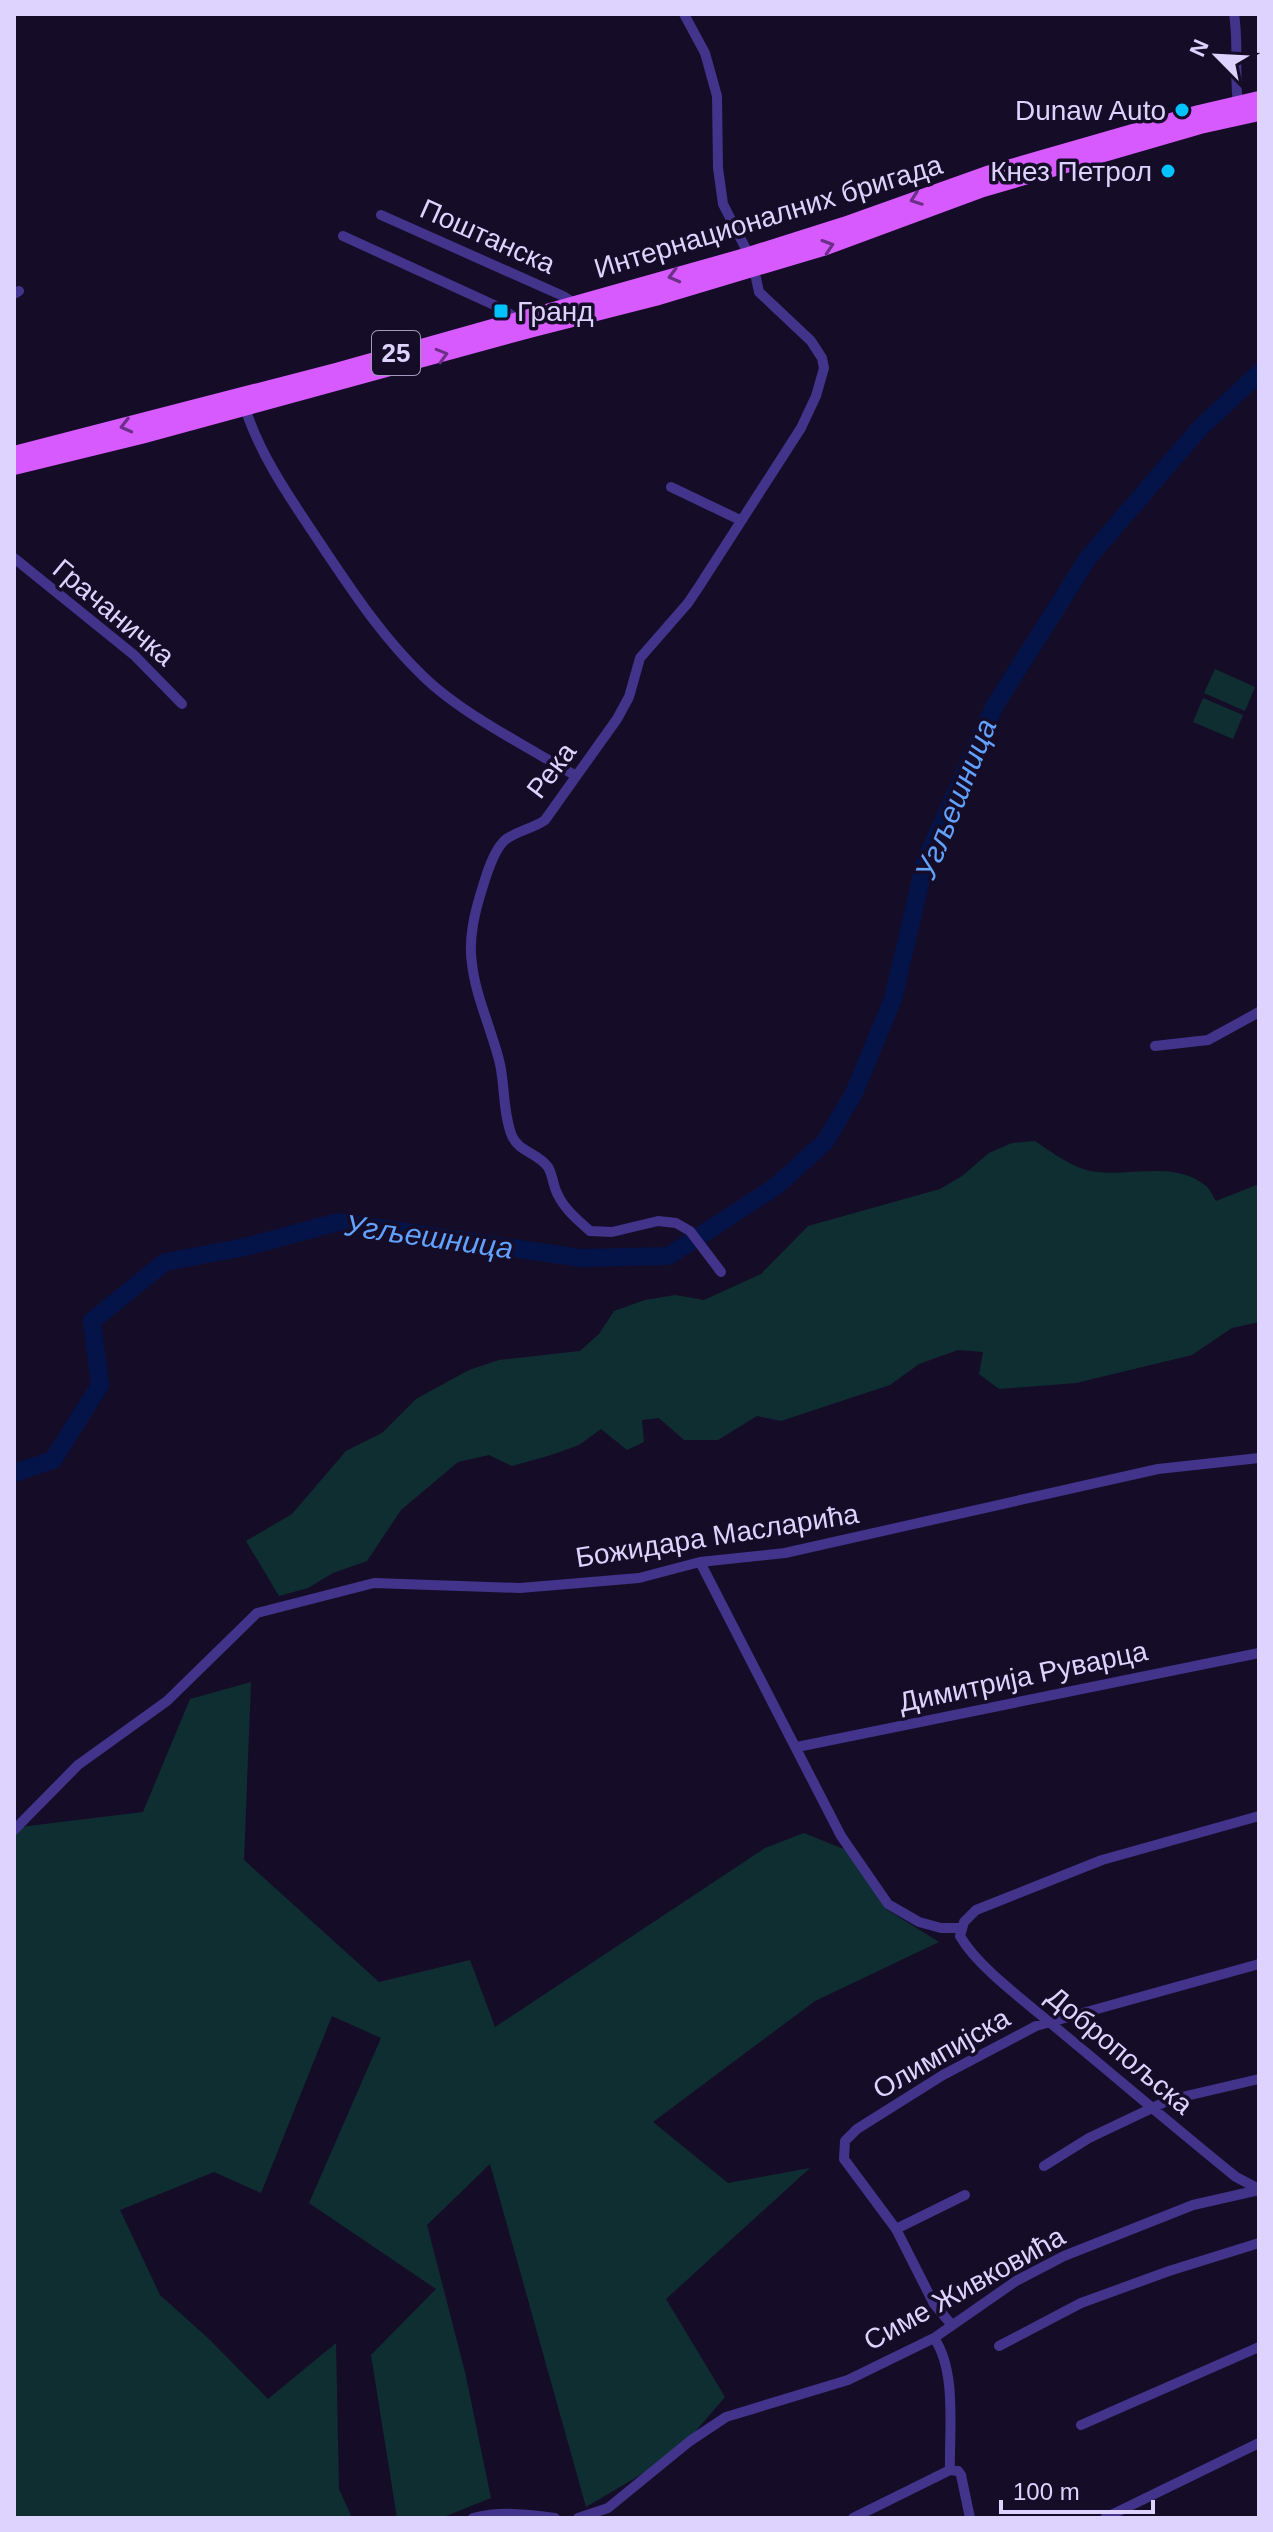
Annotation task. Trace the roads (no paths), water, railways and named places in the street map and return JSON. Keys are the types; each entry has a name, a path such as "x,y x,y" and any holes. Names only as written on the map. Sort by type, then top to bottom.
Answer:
{"main road":[{"name":"Интернационалних бригада","path":"14,454 207,405 574,303 751,262 987,174 1259,99"},
{"name":"Интернационалних бригада","path":"14,467 245,408 751,262 894,224 983,189 1200,126 1259,113"}],"street":[{"path":"684,14 705,53 717,96 718,168 723,204 751,262"},
{"path":"1234,14 1238,103"},
{"name":"Поштанска","path":"381,215 574,303"},
{"path":"343,236 505,310 516,319"},
{"name":"Река","path":"721,1272 690,1231 676,1223 658,1221 612,1232 590,1231 574,1216 558,1196 549,1168 537,1155 518,1146 512,1134 499,1061 472,962 476,909 487,873 503,842 545,820 597,749 624,708 640,658 688,603 806,419 821,381 824,368 822,358 811,341 759,292 751,262"},
{"path":"245,408 267,461 361,607 423,676 451,699 576,776"},
{"path":"671,487 740,520"},
{"name":"Грачаничка","path":"14,558 134,655 182,704"},
{"path":"1155,1046 1208,1040 1259,1012"},
{"name":"Божидара Масларића","path":"14,1830 78,1765 167,1701 257,1613 374,1583 520,1588 639,1578 700,1562 785,1553 1158,1469 1259,1458"},
{"path":"700,1562 841,1836 888,1904 919,1922 961,1932 964,1922 976,1910 1102,1860 1259,1816"},
{"name":"Димитрија Руварца","path":"797,1747 1259,1653"},
{"name":"Добропољска","path":"961,1932 966,1947 1012,1991 1236,2177 1259,2190"},
{"name":"Олимпијска","path":"896,2229 844,2159 845,2141 857,2129 943,2075 1036,2026 1259,1964"},
{"path":"1044,2166 1089,2138 1169,2100 1259,2079"},
{"name":"Симе Живковића","path":"578,2518 608,2508 690,2441 726,2417 848,2380 934,2338 1016,2281 1064,2256 1193,2205 1259,2190"},
{"path":"951,2324 934,2304 896,2229 965,2195"},
{"path":"999,2346 1081,2303 1259,2243"},
{"path":"934,2338 940,2346 949,2377 950,2470"},
{"path":"1081,2425 1259,2347"},
{"path":"1105,2518 1259,2443"},
{"path":"853,2518 950,2470 958,2471 961,2475 970,2518"},
{"path":"473,2518 525,2513 555,2518"}],"waterway":[{"name":"Угљешница","path":"698,1237 775,1187 825,1142 854,1093 893,999 925,862 994,707 1088,558 1200,428 1259,373"},
{"name":"Угљешница","path":"14,1473 53,1460 100,1385 92,1321 165,1262 245,1247 338,1222 580,1258 668,1256 693,1240"}],"place":[{"name":"Dunaw Auto","path":"1182,110"},
{"name":"Кнез Петрол","path":"1168,171"},
{"name":"Гранд","path":"501,311"}]}
